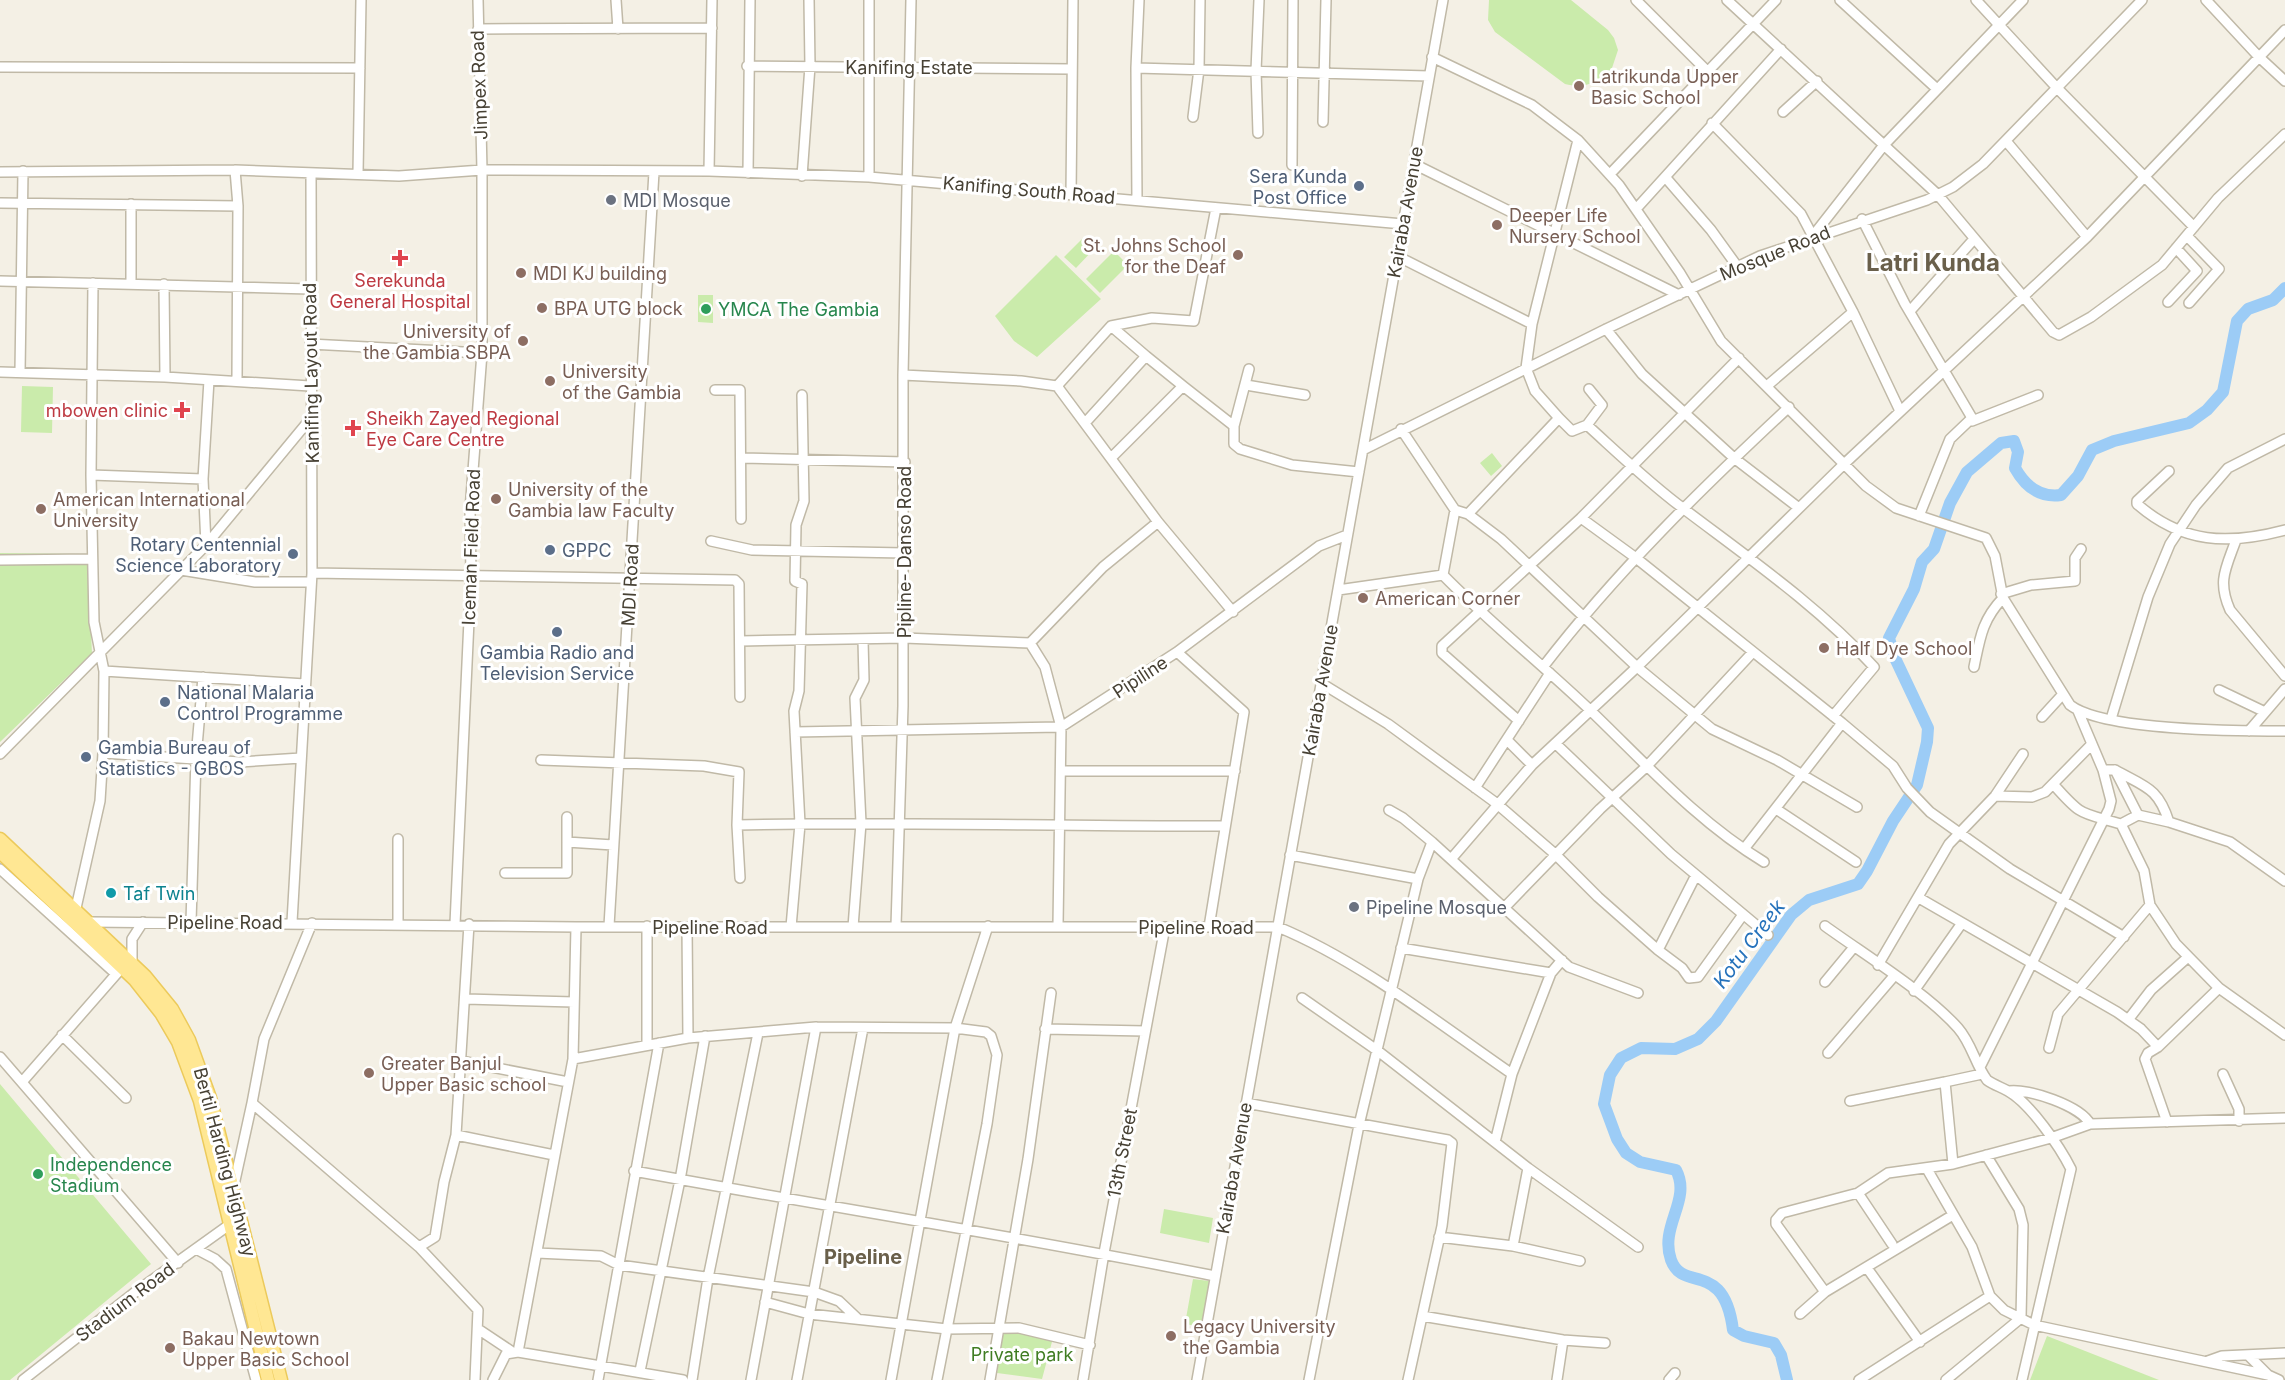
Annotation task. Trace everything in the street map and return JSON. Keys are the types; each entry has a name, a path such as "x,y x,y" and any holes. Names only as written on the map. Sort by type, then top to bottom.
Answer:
{"main road":[{"name":"Bertil Harding Highway","path":"0,839 90,922 123,968 161,1013 185,1058 200,1101 268,1380"},
{"name":"Bertil Harding Highway","path":"0,852 123,968 159,991 189,1040 205,1080 281,1380"}],"street":[{"path":"358,173 361,0"},
{"name":"Jimpex Road","path":"478,0 482,170"},
{"path":"616,0 618,29"},
{"path":"709,171 712,0"},
{"path":"748,173 747,66 750,0"},
{"path":"802,176 810,66 809,0"},
{"path":"869,0 869,177"},
{"name":"Pipline- Danso Road","path":"896,926 904,638 903,375 911,0"},
{"path":"1071,195 1073,0"},
{"path":"1137,200 1138,0"},
{"path":"1193,117 1199,69 1200,0"},
{"path":"1258,133 1256,71 1259,0"},
{"path":"1292,165 1293,0"},
{"path":"1323,122 1326,0"},
{"name":"Kairaba Avenue","path":"1197,1380 1443,0"},
{"path":"1636,0 1708,72"},
{"path":"1727,0 1938,195 2053,332 2064,334 2162,265 2218,198 2285,134"},
{"path":"1610,174 1776,0"},
{"path":"1840,0 1937,89"},
{"path":"1976,0 2057,88 2194,227"},
{"path":"1812,237 1884,145 2023,0"},
{"name":"Mosque Road","path":"1363,450 1606,328 1737,266 1862,219 1938,195 1966,178 2006,141 2142,0"},
{"path":"2206,0 2259,57 2285,81"},
{"path":"478,29 712,28"},
{"path":"1452,858 1496,803 1532,765 1637,668 1843,465 2086,237 2285,30"},
{"path":"1635,208 1666,178 1712,123 1780,49"},
{"path":"1432,57 1532,105 1578,140 1610,174 1635,208 1690,289 1721,341 1768,385 1843,465 1885,501 1919,516 1976,532 1986,538 1991,545 2002,596 2063,694 2078,711 2103,770 2111,801 2105,819 2062,899 1981,1071 1945,1083 1850,1101"},
{"name":"Kanifing Estate","path":"747,66 1071,69"},
{"path":"0,67 360,68"},
{"path":"1136,68 1324,71 1429,76"},
{"path":"1783,112 1817,81"},
{"path":"1712,123 1801,214 1853,312 1900,411"},
{"path":"1578,140 1532,324 1526,368 1535,391 1572,431 1587,425 1602,405 1589,389"},
{"path":"2006,141 2086,237"},
{"path":"1414,164 1679,295"},
{"path":"235,170 238,206 237,380"},
{"name":"Kanifing South Road","path":"0,172 235,170 399,176 476,173 482,170 709,171 907,178 1403,224"},
{"name":"Iceman Field Road","path":"455,924 471,577 470,510 482,353 482,170"},
{"path":"20,372 23,171"},
{"name":"MDI Road","path":"609,926 654,172"},
{"name":"Kanifing Layout Road","path":"292,922 311,578 311,173"},
{"path":"1666,178 1711,230 1737,266"},
{"path":"0,203 238,206"},
{"path":"131,204 131,283"},
{"path":"1057,386 1111,326 1152,318 1194,321 1216,208"},
{"path":"1862,219 1910,311 1972,421"},
{"path":"2187,236 2219,269 2189,303"},
{"path":"1910,311 1974,239"},
{"path":"2168,302 2197,272 2176,248"},
{"path":"1397,256 1532,324"},
{"path":"0,281 238,285 310,289"},
{"path":"76,908 100,801 103,753 104,671 94,622 91,475 93,283"},
{"path":"164,284 165,377"},
{"path":"1768,385 1853,312"},
{"path":"1111,326 1146,357 1234,426"},
{"path":"1606,328 1642,375 1734,458 1799,508"},
{"path":"310,344 482,353"},
{"path":"1085,423 1146,357"},
{"path":"1519,721 1441,650 1581,518 1739,358"},
{"path":"1249,369 1234,426 1234,444 1246,452 1292,465 1359,472"},
{"path":"0,372 237,380 310,386"},
{"path":"903,375 1021,381 1057,386 1158,522 1233,612"},
{"path":"206,545 203,479 209,380"},
{"path":"1246,385 1305,395"},
{"path":"1111,458 1183,386"},
{"path":"715,390 740,390 741,519"},
{"path":"790,927 800,824 794,711 799,691 802,584 795,580 794,550 796,525 804,501 802,395"},
{"path":"1919,516 1950,439 1972,421 2038,395"},
{"path":"1475,788 1519,721 1546,670 1583,617 1682,508 1789,407"},
{"path":"0,754 206,545 311,418"},
{"path":"1468,514 1559,418"},
{"path":"1587,425 1682,508 1827,619 1874,668 1833,716"},
{"path":"1401,429 1455,510 1468,514 1501,539 1637,668 1712,729 1802,774 1857,807"},
{"path":"2110,719 2148,597 2178,531 2228,468 2285,439"},
{"path":"742,458 905,462"},
{"path":"2169,471 2137,504 2155,520 2178,531 2207,539 2236,540 2285,530"},
{"path":"91,475 203,479"},
{"path":"1443,575 1455,510"},
{"path":"1581,518 1636,558 1842,723 1893,766 1916,799 1959,833 2010,869 2124,937"},
{"path":"741,641 904,638 1030,643 1103,567 1158,522"},
{"name":"Pipiline","path":"1061,727 1177,652 1319,546 1347,535"},
{"path":"2236,540 2222,579 2225,598 2230,610 2285,676"},
{"path":"711,542 752,550 904,553"},
{"path":"1974,667 1983,624 2002,596 2031,585 2075,581 2075,558 2081,549"},
{"path":"0,560 93,559"},
{"path":"181,570 255,582 311,578 471,577 735,580 739,584 740,697"},
{"path":"1338,590 1443,575"},
{"path":"1443,575 1480,612 1592,711 1646,767 1694,811 1744,849 1764,861"},
{"path":"853,927 861,823 855,693 864,680 863,640"},
{"path":"1030,643 1045,666 1061,727 1058,926"},
{"path":"1177,652 1244,712 1209,927"},
{"path":"1505,907 1611,799 1646,767 1753,652"},
{"path":"104,671 305,684"},
{"path":"191,922 196,758 203,678"},
{"path":"1321,683 1388,724 1496,803 1556,854 1598,897 1682,968 1689,978 1698,977 1742,916"},
{"path":"2249,731 2285,689"},
{"path":"2219,690 2264,711"},
{"path":"2042,717 2063,694"},
{"path":"2078,711 2110,719 2193,729 2285,731"},
{"path":"1744,849 1842,723"},
{"path":"795,732 1061,727"},
{"path":"1507,740 1532,765"},
{"path":"1556,744 1611,799 1742,916 1768,935"},
{"path":"1995,795 2032,797 2054,785 2091,744"},
{"path":"103,753 240,762 301,758"},
{"path":"1878,965 1949,844 1995,795 2023,754"},
{"path":"541,760 619,765 704,766 739,772 737,825 740,878"},
{"path":"2103,770 2115,770 2154,792 2162,800 2169,822"},
{"path":"2115,770 2138,815"},
{"path":"1061,771 1235,771"},
{"path":"2054,785 2076,810 2086,816 2121,824 2138,815 2169,822 2230,842 2285,881"},
{"path":"1776,809 1856,862"},
{"path":"1389,810 1452,858 1573,970 1638,993"},
{"path":"505,873 565,874 568,871 567,817"},
{"path":"737,825 900,823 1060,827 1225,826"},
{"path":"2121,824 2144,871 2150,905 2187,958 2218,988 2285,1035"},
{"path":"398,923 399,839"},
{"path":"567,842 613,845"},
{"path":"1309,1380 1359,1125 1418,879 1432,842"},
{"path":"1290,855 1418,879"},
{"path":"0,869 123,968 22,1082"},
{"path":"1658,950 1696,874"},
{"path":"1919,898 2128,1020 2158,1047"},
{"path":"2049,1048 2058,1014 2150,905"},
{"name":"Pipeline Road","path":"90,922 398,923 576,927 1278,927"},
{"name":"Pipeline Road","path":"123,968 132,939 143,922"},
{"path":"234,1188 264,1039 312,923"},
{"path":"1914,991 1962,923"},
{"path":"419,1247 435,1237 444,1182 456,1135 469,924"},
{"path":"647,926 647,1045"},
{"path":"891,1380 955,1028 988,926"},
{"path":"515,1352 537,1253 573,1059 576,927"},
{"path":"687,927 688,1038"},
{"name":"13th Street","path":"1083,1380 1104,1253 1165,927"},
{"path":"1278,927 1304,938 1391,991 1512,1074"},
{"path":"1826,927 1914,991 1958,1029 1974,1052 1981,1071 1993,1085 2009,1091 2022,1102 2051,1138 2071,1170 2057,1238 2022,1380"},
{"path":"1825,982 1854,947"},
{"path":"1401,948 1551,973"},
{"path":"2128,1020 2151,990 2187,958"},
{"path":"1495,1142 1512,1074 1551,973 1562,960"},
{"path":"1828,1053 1894,976"},
{"path":"2167,1122 2145,1059 2148,1053 2158,1047 2218,988"},
{"path":"990,1380 1028,1159 1051,993"},
{"path":"1302,998 1378,1051 1528,1168 1638,1246"},
{"path":"466,999 574,1002"},
{"path":"573,1059 688,1038 816,1027 955,1028 986,1032 995,1042 997,1055 937,1380"},
{"path":"751,1380 816,1027"},
{"path":"797,1380 863,1028"},
{"path":"1046,1029 1145,1031"},
{"path":"692,1380 708,1278 758,1033"},
{"path":"62,1035 126,1098"},
{"path":"644,1375 659,1270 680,1180 705,1036"},
{"path":"598,1380 634,1171 659,1043"},
{"path":"0,1057 178,1263"},
{"path":"461,1061 568,1082"},
{"path":"2223,1074 2239,1109 2239,1121"},
{"path":"1945,1083 1953,1164"},
{"path":"2009,1091 2020,1089 2079,1111 2090,1124"},
{"path":"252,1103 419,1247 478,1310 475,1380"},
{"path":"1246,1103 1452,1143 1439,1237 1408,1380"},
{"path":"1825,1292 1776,1224 1782,1212 1858,1193 1888,1173 1953,1164 2051,1138 2090,1124 2285,1118"},
{"path":"456,1135 554,1155"},
{"path":"1946,1380 2021,1318 2023,1225 2019,1209 1986,1155"},
{"path":"1513,1246 1528,1168"},
{"path":"1927,1169 1972,1247 1990,1296 2004,1310 2034,1324 2268,1375 2279,1380"},
{"path":"634,1171 829,1208 1104,1253 1215,1276"},
{"path":"1858,1193 1892,1244"},
{"path":"1800,1314 1825,1292 1953,1215"},
{"name":"Stadium Road","path":"23,1380 229,1225"},
{"path":"1439,1237 1513,1246 1580,1261"},
{"path":"196,1250 215,1259 226,1269 256,1380"},
{"path":"537,1253 601,1256 619,1264 814,1292 839,1301 858,1319"},
{"path":"1867,1268 1920,1342"},
{"path":"1859,1380 1990,1296"},
{"path":"765,1302 810,1314 902,1322 947,1329 1019,1328 1090,1344"},
{"path":"1422,1316 1563,1340 1605,1343"},
{"path":"478,1329 515,1352"},
{"path":"1557,1380 1563,1340"},
{"path":"493,1380 506,1354 515,1352 683,1380"},
{"path":"2207,1362 2222,1356 2285,1353"},
{"path":"2249,1356 2268,1375"}],"green space":[{"path":"1489,0 1571,0 1608,30 1614,38 1618,50 1611,71 1590,84 1578,86 1565,84 1495,32 1488,20"},
{"path":"1083,238 1094,249 1076,268 1064,257"},
{"path":"1114,251 1128,265 1100,293 1086,279"},
{"path":"1056,255 1101,299 1037,357 1014,341 995,316"},
{"name":"YMCA The Gambia","path":"698,295 713,295 713,323 698,322"},
{"path":"22,386 53,387 52,433 21,432"},
{"path":"1492,453 1502,466 1491,476 1480,463"},
{"path":"0,553 87,554 92,653 0,742"},
{"name":"Independence Stadium","path":"0,1084 151,1264 10,1380 0,1380"},
{"path":"1164,1209 1213,1218 1209,1243 1160,1233"},
{"path":"1193,1279 1209,1281 1202,1327 1185,1324"},
{"name":"Private park","path":"1019,1330 1053,1338 1042,1379 997,1373 1003,1335 1008,1331"},
{"path":"2047,1336 2159,1380 2030,1380"}],"waterway":[{"name":"Kotu Creek","path":"1787,1380 1781,1355 1774,1343 1744,1336 1733,1330 1728,1308 1721,1294 1713,1285 1684,1275 1677,1270 1671,1260 1668,1248 1669,1236 1678,1203 1680,1181 1676,1170 1640,1162 1626,1153 1617,1139 1604,1104 1610,1075 1621,1058 1641,1048 1675,1049 1698,1039 1716,1021 1791,915 1809,900 1858,884 1867,871 1893,821 1917,785 1927,742 1928,728 1894,656 1889,638 1914,589 1922,562 1934,549 1950,503 1967,472 2001,443 2014,441 2018,452 2015,468 2023,480 2039,493 2061,495 2078,476 2092,450 2114,441 2189,423 2207,410 2223,392 2237,321 2248,309 2273,300 2285,288"}],"place":[{"name":"Latrikunda Upper Basic School","path":"1579,86"},
{"name":"Sera Kunda Post Office","path":"1359,186"},
{"name":"MDI Mosque","path":"611,200"},
{"name":"Deeper Life Nursery School","path":"1497,225"},
{"name":"St. Johns School for the Deaf","path":"1238,255"},
{"name":"Serekunda General Hospital","path":"400,258"},
{"name":"MDI KJ building","path":"521,273"},
{"name":"BPA UTG block","path":"542,308"},
{"name":"YMCA The Gambia","path":"706,309"},
{"name":"University of the Gambia SBPA","path":"523,341"},
{"name":"University of the Gambia","path":"550,381"},
{"name":"mbowen clinic","path":"182,410"},
{"name":"Sheikh Zayed Regional Eye Care Centre","path":"353,428"},
{"name":"University of the Gambia law Faculty","path":"496,499"},
{"name":"American International University","path":"41,509"},
{"name":"GPPC","path":"550,550"},
{"name":"Rotary Centennial Science Laboratory","path":"293,554"},
{"name":"American Corner","path":"1363,598"},
{"name":"Gambia Radio and Television Service","path":"557,632"},
{"name":"Half Dye School","path":"1824,648"},
{"name":"National Malaria Control Programme","path":"165,702"},
{"name":"Gambia Bureau of Statistics - GBOS","path":"86,757"},
{"name":"Taf Twin","path":"111,893"},
{"name":"Pipeline Mosque","path":"1354,907"},
{"name":"Greater Banjul Upper Basic school","path":"369,1073"},
{"name":"Independence Stadium","path":"38,1174"},
{"name":"Legacy University the Gambia","path":"1171,1336"},
{"name":"Bakau Newtown Upper Basic School","path":"170,1348"}],"district":[{"name":"Latri Kunda","path":"1933,262"},
{"name":"Pipeline","path":"863,1257"}]}
